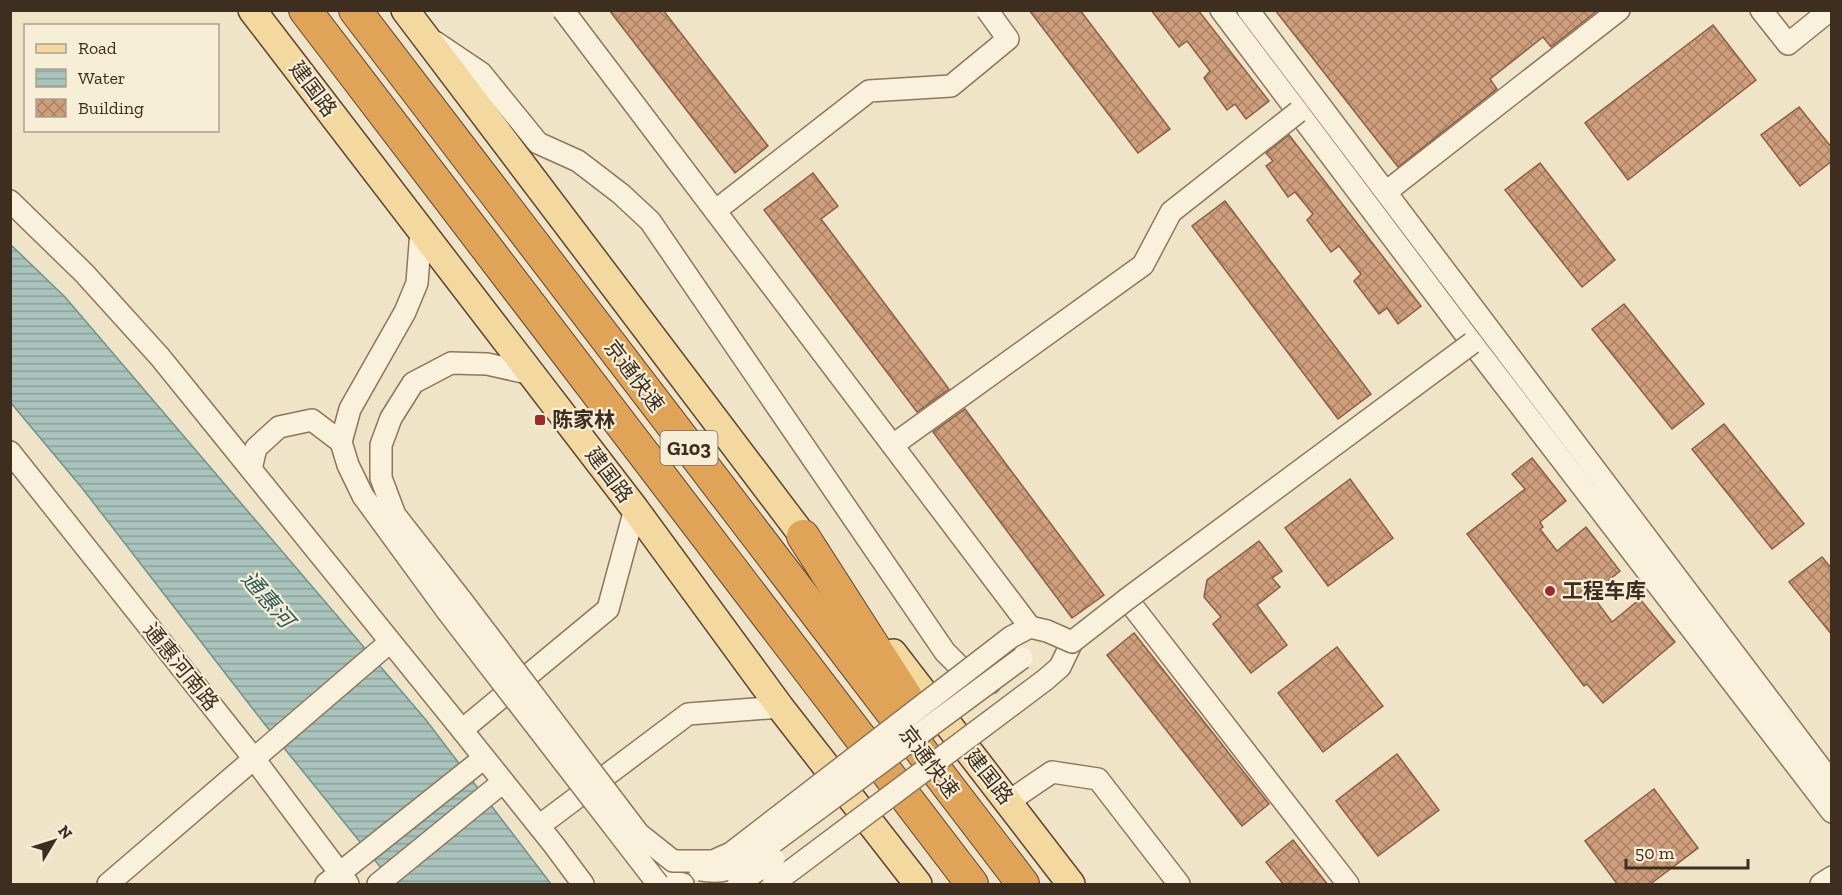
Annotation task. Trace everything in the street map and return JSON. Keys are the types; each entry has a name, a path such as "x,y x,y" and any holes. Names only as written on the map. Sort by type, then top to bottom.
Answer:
{"highway":[{"name":"京通快速","path":"305,10 972,885"},
{"name":"京通快速","path":"355,10 1023,885"},
{"path":"803,536 1028,885"}],"main road":[{"name":"建国路","path":"252,10 635,508 780,707 918,885"},
{"name":"建国路","path":"405,10 803,536 1071,885"}],"street":[{"path":"563,10 1030,627 1047,631 1071,642"},
{"path":"715,211 870,91 951,86 1008,39 987,10"},
{"path":"1221,10 1472,343 1832,812"},
{"path":"1248,10 1832,783"},
{"path":"1386,192 1619,10"},
{"path":"1761,10 1788,44 1830,10"},
{"path":"424,36 481,73 538,143 578,161 621,194 650,221 945,652 963,670 990,683"},
{"path":"892,445 1143,265 1171,212 1298,111"},
{"path":"10,201 84,273 160,357 539,826 583,885"},
{"path":"421,231 417,283 405,312 351,409 341,442 348,465 363,495 639,834 673,861 697,870 715,873 731,870 752,858 990,683 1033,668 1060,667 1071,642 1472,343"},
{"path":"532,374 487,364 451,363 413,383 391,418 381,445 381,478 395,514 455,607 658,885"},
{"path":"250,469 256,448 279,427 312,420 341,442"},
{"name":"通惠河南路","path":"10,452 255,760 338,881"},
{"path":"462,730 608,609 635,508"},
{"path":"1127,599 1348,885"},
{"path":"673,861 713,861 731,853 1011,637 1030,627"},
{"path":"108,885 390,642"},
{"path":"738,885 1033,668"},
{"path":"774,885 1033,668"},
{"path":"539,826 688,714 780,707"},
{"path":"338,881 484,758"},
{"path":"1008,802 1052,772 1098,778 1179,885"},
{"path":"378,885 503,782"},
{"path":"639,860 669,881 683,885"},
{"path":"1821,885 1832,877"}],"water":[{"name":"通惠河","path":"10,244 65,297 426,720 551,884 394,884 263,722 82,488 11,403"}],"building":[{"path":"609,10 663,10 768,146 735,173"},
{"path":"1029,10 1080,10 1170,129 1138,153"},
{"path":"1151,10 1198,10 1269,101 1246,119 1235,104 1227,110 1204,78 1210,71 1187,41 1179,47"},
{"path":"1275,10 1598,10 1551,47 1543,37 1490,79 1497,89 1398,167"},
{"path":"1713,25 1756,80 1628,180 1585,123"},
{"path":"1799,107 1832,148 1832,161 1800,186 1761,135"},
{"path":"1289,135 1421,306 1398,324 1387,308 1379,314 1354,281 1361,274 1339,246 1331,252 1307,220 1313,214 1295,192 1288,197 1266,166 1273,161 1266,153"},
{"path":"1540,163 1615,260 1582,287 1505,190"},
{"path":"813,173 838,206 821,219 949,389 917,412 764,210"},
{"path":"1225,201 1371,394 1338,419 1192,226"},
{"path":"1624,304 1704,404 1672,429 1592,329"},
{"path":"965,409 1104,595 1072,618 933,432"},
{"path":"1724,424 1804,524 1772,549 1692,449"},
{"name":"工程车库","path":"1532,458 1566,501 1540,522 1543,527 1540,529 1557,551 1586,527 1620,571 1591,594 1612,622 1640,599 1675,642 1603,703 1587,684 1584,686 1467,534 1525,489 1512,474"},
{"path":"1350,479 1393,538 1328,586 1285,528"},
{"path":"1259,541 1282,571 1272,578 1280,587 1257,605 1287,645 1251,673 1213,624 1221,617 1204,597 1207,580"},
{"path":"1822,557 1832,569 1832,635 1789,582"},
{"path":"1134,633 1269,804 1242,826 1107,655"},
{"path":"1337,647 1383,706 1323,752 1278,693"},
{"path":"1397,754 1439,810 1378,856 1336,801"},
{"path":"1654,789 1698,848 1649,885 1618,885 1585,841"},
{"path":"1293,840 1328,885 1284,885 1266,862"}],"place":[{"name":"陈家林","path":"540,420"},
{"name":"工程车库","path":"1550,591"}]}
